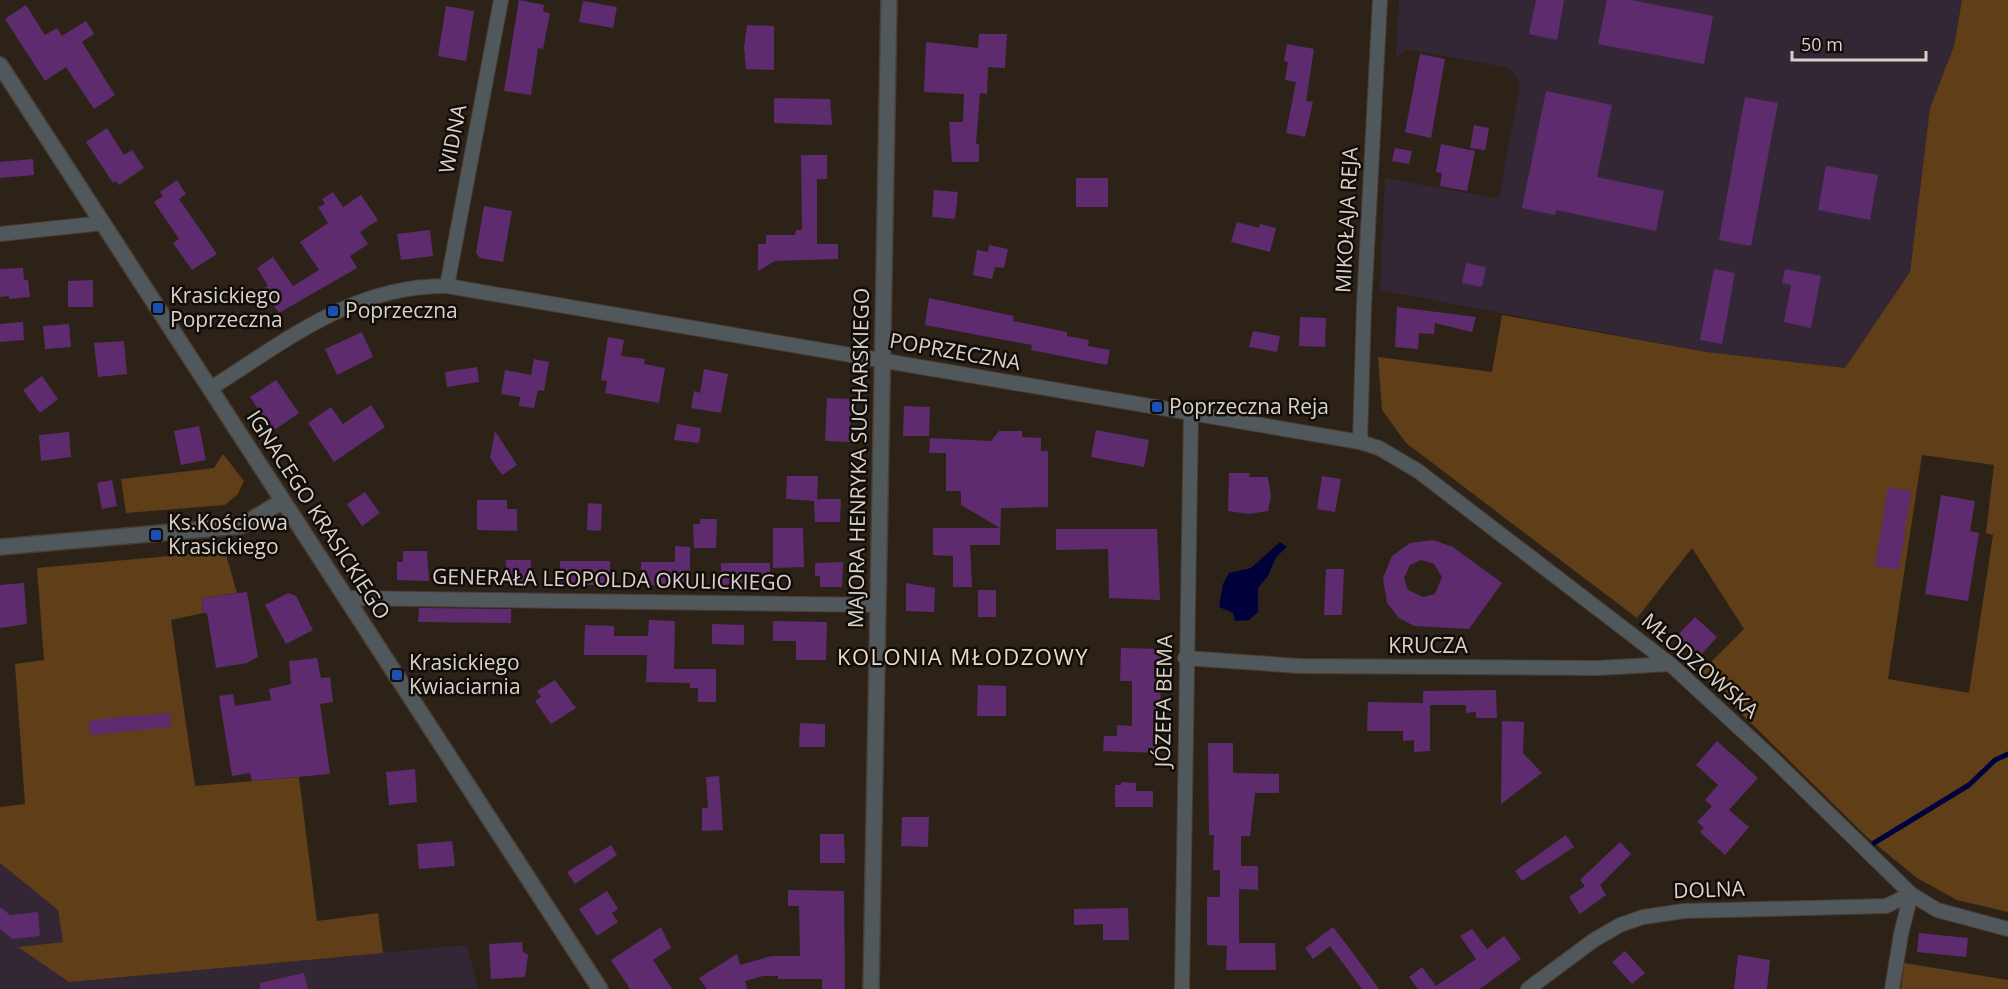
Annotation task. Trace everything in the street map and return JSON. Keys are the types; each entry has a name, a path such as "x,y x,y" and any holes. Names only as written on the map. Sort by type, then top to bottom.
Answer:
{"street":[{"name":"WIDNA","path":"447,286 501,0"},
{"name":"MAJORA HENRYKA SUCHARSKIEGO","path":"871,989 889,0"},
{"name":"MIKOŁAJA REJA","path":"1360,442 1364,304 1380,0"},
{"name":"IGNACEGO KRASICKIEGO","path":"0,65 600,989"},
{"path":"0,234 103,223"},
{"name":"POPRZECZNA","path":"211,388 333,311 368,297 401,288 447,286 1360,442"},
{"name":"JÓZEFA BEMA","path":"1182,989 1185,658 1191,413"},
{"name":"MŁODZOWSKA","path":"1360,442 1379,448 1418,471 1670,664 1771,757 1911,894 1937,910 2008,929"},
{"path":"0,547 242,526 283,501"},
{"name":"GENERAŁA LEOPOLDA OKULICKIEGO","path":"346,598 877,605"},
{"name":"KRUCZA","path":"1185,658 1299,666 1598,668 1670,664"},
{"path":"1892,989 1901,934 1911,894"},
{"name":"DOLNA","path":"1528,989 1594,940 1620,925 1643,917 1684,911 1886,906 1911,894"}],"shaded area":[{"path":"1399,0 1962,0 1954,46 1930,108 1910,272 1845,368 1706,352 1380,290 1385,178 1499,199 1520,83 1510,68 1407,49 1396,57"},
{"path":"1962,0 2008,0 2008,912 1957,900 1917,878 1867,837 1700,673 1744,629 1692,548 1637,618 1406,443 1382,410 1378,357 1492,372 1502,315 1706,352 1845,368 1910,272 1930,108 1954,46","holes":["1922,455 1994,465 1986,533 1993,535 1969,693 1888,679"]},
{"path":"223,454 244,481 238,494 225,505 126,513 121,479 214,468"},
{"path":"1280,542 1287,547 1276,557 1268,576 1258,588 1258,612 1249,620 1235,621 1233,613 1219,607 1223,584 1229,573 1251,568"},
{"path":"225,551 237,593 202,598 203,613 171,620 195,786 299,777 317,921 378,913 383,953 69,982 18,947 63,942 58,910 0,863 0,807 25,804 15,664 44,660 37,568"},
{"path":"0,863 58,910 63,942 18,947 69,982 467,945 478,989 0,989"},
{"path":"1904,963 2008,980 2008,989 1901,989"}],"building":[{"path":"519,0 544,5 543,12 550,13 543,49 538,48 531,95 504,91"},
{"path":"1536,0 1564,0 1557,40 1529,34"},
{"path":"1607,0 1631,0 1713,16 1704,64 1598,44"},
{"path":"583,1 617,7 613,28 579,22"},
{"path":"26,5 45,35 57,28 62,36 86,21 94,34 82,42 115,95 94,109 66,67 45,81 5,19"},
{"path":"446,6 474,11 466,61 438,56"},
{"path":"747,25 774,26 774,70 746,69 744,47"},
{"path":"979,34 1007,34 1005,68 988,67 987,94 980,93 976,144 979,144 979,162 952,162 949,122 963,122 964,94 924,92 926,42 978,48"},
{"path":"1287,44 1314,49 1306,101 1313,102 1305,137 1286,133 1296,82 1285,80 1288,62 1284,61"},
{"path":"1420,54 1445,59 1431,138 1405,132"},
{"path":"1546,91 1612,105 1597,177 1664,191 1656,231 1556,210 1555,215 1522,208"},
{"path":"1745,97 1778,103 1751,246 1719,240"},
{"path":"774,98 830,99 832,125 774,123"},
{"path":"1474,125 1489,128 1485,150 1470,148"},
{"path":"107,128 124,155 132,150 144,168 119,185 116,181 113,183 86,142"},
{"path":"1441,144 1475,151 1467,191 1440,186 1442,173 1436,172"},
{"path":"1395,148 1412,151 1409,164 1392,161"},
{"path":"801,155 827,155 827,179 817,179 817,244 838,244 838,259 775,261 758,271 758,244 766,244 766,235 795,235 796,230 802,230"},
{"path":"33,159 34,175 0,178 0,162"},
{"path":"1826,166 1878,175 1870,220 1818,210"},
{"path":"1076,178 1108,178 1108,207 1076,207"},
{"path":"177,180 186,194 179,199 217,254 192,270 173,243 179,239 154,202 163,196 160,192"},
{"path":"934,190 958,192 955,219 932,217"},
{"path":"333,192 343,207 361,195 378,220 360,232 368,244 350,256 357,268 279,313 262,289 268,286 257,268 273,257 293,286 319,270 300,242 328,223 318,207 325,204 322,199"},
{"path":"484,206 512,211 503,262 480,258 476,253"},
{"path":"1237,222 1259,228 1260,224 1276,228 1270,252 1231,242"},
{"path":"430,230 433,256 401,260 397,234"},
{"path":"989,245 1008,249 1004,268 995,267 992,279 973,275 977,250 988,252"},
{"path":"1466,263 1486,267 1482,287 1462,283"},
{"path":"23,268 24,280 28,280 30,297 9,299 9,296 0,297 0,269"},
{"path":"1714,269 1735,273 1722,344 1700,340"},
{"path":"1785,269 1821,276 1811,328 1784,322 1791,285 1782,283"},
{"path":"93,280 93,307 68,307 68,281"},
{"path":"929,298 1014,316 1013,321 1067,332 1067,336 1089,340 1088,346 1110,350 1107,365 1031,350 1032,345 925,325"},
{"path":"1397,307 1476,317 1472,332 1435,323 1434,334 1419,333 1418,349 1395,347"},
{"path":"1300,317 1326,318 1325,347 1299,346"},
{"path":"23,322 24,340 0,342 0,324"},
{"path":"69,324 71,347 45,349 43,326"},
{"path":"1253,331 1280,336 1277,352 1249,347"},
{"path":"362,332 373,357 337,375 325,349"},
{"path":"608,337 624,340 621,356 645,359 644,364 665,368 659,403 605,393 607,381 601,380"},
{"path":"124,341 127,374 98,377 94,343"},
{"path":"534,359 549,362 544,391 538,390 534,408 519,406 520,397 501,394 505,370 531,375"},
{"path":"477,367 479,382 447,387 445,372"},
{"path":"704,369 728,374 721,413 691,408 694,391 700,393"},
{"path":"42,376 58,399 40,413 23,390"},
{"path":"276,380 299,413 273,431 250,397"},
{"path":"827,398 851,399 850,442 825,441"},
{"path":"371,405 385,427 334,462 308,423 331,407 343,424"},
{"path":"904,406 930,407 929,436 903,436"},
{"path":"677,424 701,428 699,443 674,440"},
{"path":"199,426 206,460 181,465 174,431"},
{"path":"1096,430 1149,440 1144,467 1091,457"},
{"path":"495,431 517,465 502,475 490,458"},
{"path":"999,431 1022,431 1022,437 1041,438 1041,451 1048,451 1048,507 1001,508 1000,545 970,545 972,587 953,587 953,556 933,555 933,528 1000,528 961,505 961,491 946,491 946,453 929,453 930,438 991,441"},
{"path":"69,432 71,457 41,461 39,435"},
{"path":"1229,473 1250,473 1249,477 1268,477 1271,496 1268,511 1249,514 1228,511"},
{"path":"787,476 818,476 817,499 841,499 840,522 815,522 814,501 786,499"},
{"path":"1322,476 1341,479 1335,512 1317,509"},
{"path":"112,480 117,506 102,509 97,483"},
{"path":"1888,487 1911,491 1899,570 1875,566"},
{"path":"365,492 380,513 362,526 347,504"},
{"path":"1941,495 1975,501 1970,531 1979,533 1968,601 1925,594"},
{"path":"477,500 507,500 507,509 517,509 517,531 477,530"},
{"path":"588,503 602,504 601,531 587,530"},
{"path":"700,519 717,519 716,548 694,548 693,524 700,524"},
{"path":"773,528 803,528 804,567 773,568"},
{"path":"1056,529 1157,529 1160,600 1109,598 1108,549 1056,550"},
{"path":"1433,540 1453,547 1502,583 1469,629 1414,626 1399,618 1387,603 1383,578 1392,556 1410,543","holes":["1421,560 1434,564 1442,577 1435,594 1423,597 1408,590 1404,578 1410,565"]},
{"path":"675,546 690,547 690,586 641,585 641,562 675,562"},
{"path":"403,551 427,551 429,581 397,580 397,562 403,562"},
{"path":"506,560 531,560 530,583 506,583"},
{"path":"560,561 610,561 610,585 559,585"},
{"path":"843,562 842,587 820,587 820,576 815,576 815,563"},
{"path":"721,563 770,563 770,587 721,586"},
{"path":"1326,569 1344,569 1342,615 1324,615"},
{"path":"24,583 27,624 0,628 0,585"},
{"path":"906,583 935,588 934,612 906,611"},
{"path":"978,590 996,590 996,617 978,617"},
{"path":"247,592 258,657 247,663 216,668 207,613 203,613 202,598"},
{"path":"288,593 296,596 313,630 286,644 265,605"},
{"path":"419,608 511,609 511,623 418,622"},
{"path":"1695,617 1717,637 1699,657 1676,637"},
{"path":"649,620 675,621 674,669 716,669 716,702 698,702 698,688 690,688 690,683 646,682 647,655 584,655 585,625 614,626 614,636 648,636"},
{"path":"773,621 827,622 826,660 796,660 796,641 773,641"},
{"path":"712,624 744,625 744,645 712,644"},
{"path":"1121,648 1161,649 1160,753 1103,751 1104,736 1117,736 1117,725 1132,726 1132,681 1120,681"},
{"path":"317,658 321,678 330,677 333,702 320,704 330,774 252,781 250,773 232,776 219,696 233,694 235,706 271,700 269,689 291,684 289,661"},
{"path":"555,680 576,708 551,724 535,701 541,697 537,691"},
{"path":"978,685 1006,686 1006,716 977,716"},
{"path":"1496,690 1497,718 1476,718 1476,712 1466,713 1466,705 1430,705 1430,751 1414,752 1414,740 1403,741 1403,731 1367,731 1368,702 1423,703 1423,691"},
{"path":"170,713 171,727 91,735 89,720"},
{"path":"1502,721 1524,722 1523,753 1542,773 1501,804"},
{"path":"800,723 825,724 825,747 799,747"},
{"path":"1717,741 1758,778 1729,810 1749,827 1725,855 1700,832 1704,828 1697,822 1712,806 1705,800 1718,785 1696,765"},
{"path":"1208,743 1233,743 1233,773 1279,774 1279,793 1255,793 1250,836 1241,836 1241,866 1258,866 1258,890 1239,889 1239,943 1275,943 1276,970 1226,970 1227,946 1207,945 1207,897 1220,897 1220,870 1213,870 1214,835 1209,835"},
{"path":"415,769 417,802 389,805 386,772"},
{"path":"719,776 723,830 702,831 702,808 708,808 706,777"},
{"path":"1121,782 1136,783 1136,791 1153,791 1153,807 1115,807 1115,785 1121,785"},
{"path":"902,817 929,817 928,847 901,846"},
{"path":"820,834 844,834 845,863 820,863"},
{"path":"1566,835 1574,847 1522,881 1515,871"},
{"path":"452,841 455,866 419,869 417,844"},
{"path":"1620,842 1631,854 1600,885 1606,895 1580,914 1569,897 1585,886 1580,880"},
{"path":"611,845 617,855 575,884 567,872"},
{"path":"788,890 844,891 845,989 822,989 822,979 778,979 778,976 763,976 745,981 747,989 707,989 699,978 737,954 740,965 772,956 800,956 799,906 788,906"},
{"path":"607,891 618,909 612,913 618,922 597,936 579,909"},
{"path":"0,907 10,915 38,912 40,936 13,939 0,929"},
{"path":"1128,908 1129,940 1103,940 1103,924 1074,925 1074,909"},
{"path":"661,927 671,948 653,960 672,989 630,989 611,960"},
{"path":"1333,927 1379,989 1362,989 1330,946 1313,959 1305,948"},
{"path":"1472,929 1487,949 1504,936 1521,959 1480,989 1418,989 1409,977 1422,967 1436,986 1476,959 1460,936"},
{"path":"1919,933 1968,938 1966,957 1917,952"},
{"path":"522,942 523,952 528,955 525,977 491,979 489,944"},
{"path":"1625,951 1645,973 1632,984 1612,962"},
{"path":"1738,955 1770,960 1767,989 1734,989"},
{"path":"304,973 308,989 260,989 260,983"}],"waterway":[{"path":"1874,843 1969,785 1995,760 2008,754"}],"place":[{"name":"Krasickiego Poprzeczna","path":"158,308"},
{"name":"Poprzeczna","path":"333,311"},
{"name":"Poprzeczna Reja","path":"1157,407"},
{"name":"Ks.Kościowa Krasickiego","path":"156,535"},
{"name":"Krasickiego Kwiaciarnia","path":"397,675"}],"district":[{"name":"KOLONIA MŁODZOWY","path":"963,657"}]}
